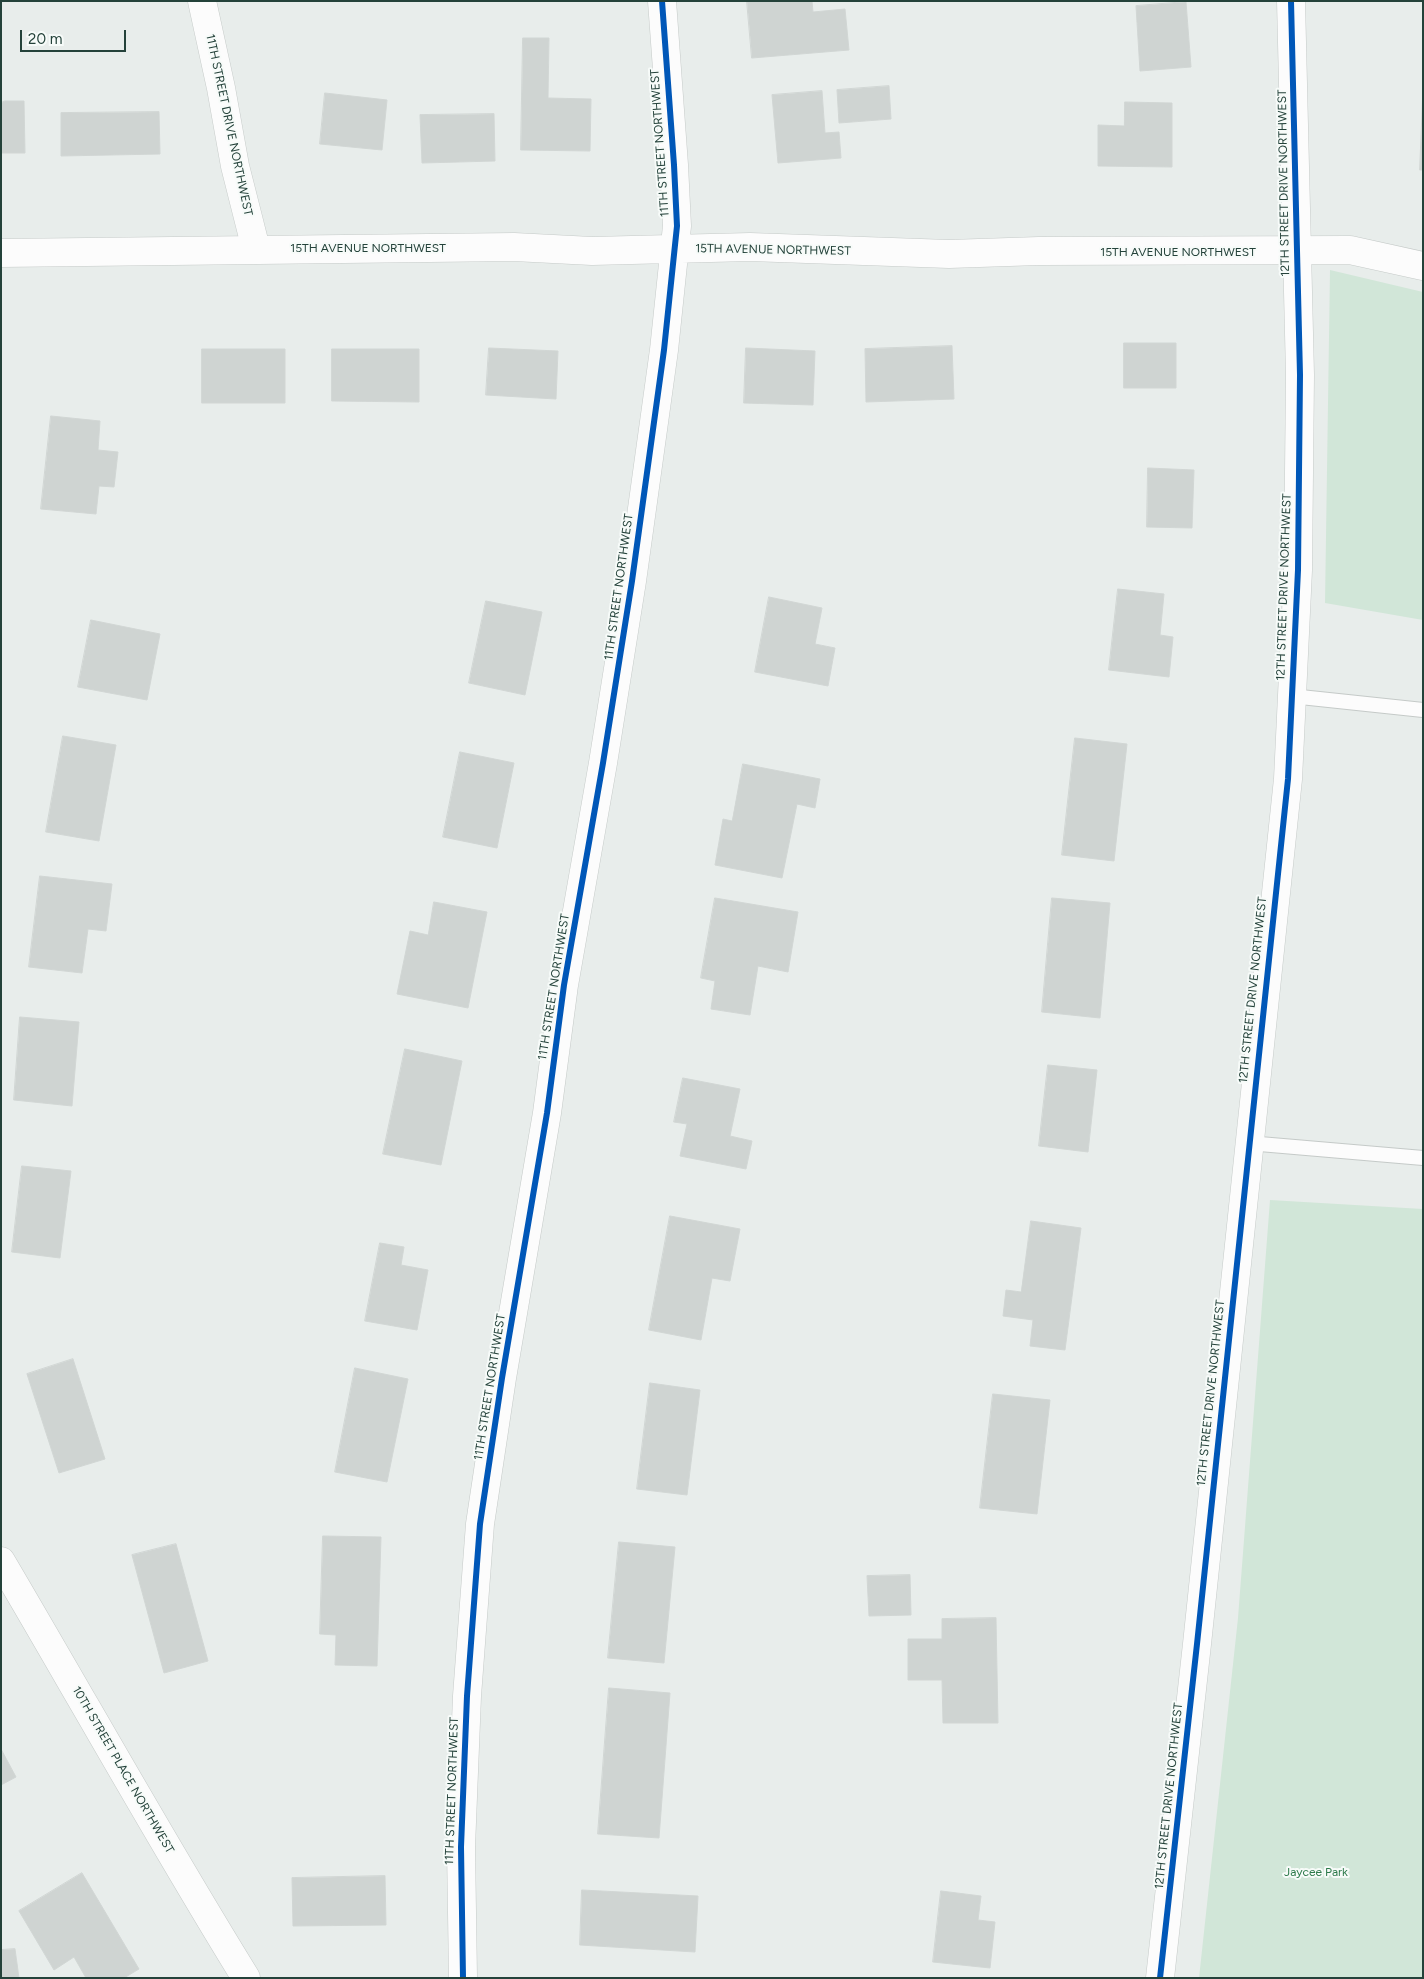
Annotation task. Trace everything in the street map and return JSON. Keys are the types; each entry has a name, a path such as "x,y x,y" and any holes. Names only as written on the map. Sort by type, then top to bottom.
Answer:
{"street":[{"name":"11TH STREET DRIVE NORTHWEST","path":"202,1 222,88 235,166 256,249"},
{"name":"11TH STREET NORTHWEST","path":"463,1978 461,1847 467,1696 480,1524 502,1378 547,1113 564,985 603,763 632,581 664,350 677,226 662,1"},
{"name":"12TH STREET DRIVE NORTHWEST","path":"1160,1978 1288,779 1298,551 1300,375 1291,1"},
{"name":"15TH AVENUE NORTHWEST","path":"1,253 514,247 592,251 750,247 949,254 1039,251 1296,252 1350,250 1423,266"},
{"name":"10TH STREET PLACE NORTHWEST","path":"1,1561 193,1892 246,1978"}],"lane":[{"path":"1292,696 1423,710"},
{"path":"1248,1143 1423,1158"}],"green space":[{"path":"1330,270 1423,292 1423,620 1325,603"},
{"name":"Jaycee Park","path":"1270,1200 1423,1209 1423,1978 1199,1978 1238,1618"}],"building":[{"path":"747,1 812,1 813,12 845,9 849,50 752,58"},
{"path":"1186,2 1191,67 1140,71 1136,6"},
{"path":"523,38 549,38 548,98 591,99 590,151 521,150"},
{"path":"889,86 891,119 839,123 837,90"},
{"path":"1423,88 1423,170 1420,170"},
{"path":"822,91 825,133 839,132 841,158 778,163 772,95"},
{"path":"325,93 387,100 382,150 320,144"},
{"path":"5,101 24,101 25,153 1,153 1,103"},
{"path":"1125,102 1172,103 1172,167 1098,166 1098,125 1124,126"},
{"path":"159,112 160,154 61,156 61,113"},
{"path":"494,114 495,161 422,163 420,115"},
{"path":"1124,343 1176,343 1176,388 1124,388"},
{"path":"952,346 954,399 866,402 865,349"},
{"path":"489,348 558,351 556,399 486,395"},
{"path":"746,348 815,351 813,405 744,403"},
{"path":"202,349 285,349 285,403 202,403"},
{"path":"332,349 419,349 419,402 332,401"},
{"path":"51,416 100,421 98,450 118,452 114,487 99,486 96,514 41,509"},
{"path":"1148,468 1194,470 1192,528 1147,527"},
{"path":"1118,589 1164,594 1160,635 1173,637 1169,677 1109,670"},
{"path":"769,597 822,608 815,644 835,648 828,686 755,672"},
{"path":"486,601 542,612 525,695 469,683"},
{"path":"91,620 160,634 147,700 78,687"},
{"path":"63,736 116,745 99,841 46,832"},
{"path":"1075,738 1127,744 1114,861 1062,855"},
{"path":"460,752 514,763 497,848 443,837"},
{"path":"743,764 820,779 815,808 797,804 782,878 715,865 723,819 732,821"},
{"path":"40,876 112,884 106,931 88,929 82,973 29,967"},
{"path":"715,898 798,912 788,972 758,966 750,1015 711,1009 715,981 701,978"},
{"path":"1052,898 1110,903 1100,1018 1042,1012"},
{"path":"434,902 487,912 468,1008 397,994 410,931 428,935"},
{"path":"20,1017 79,1022 72,1106 14,1100"},
{"path":"405,1049 462,1061 441,1165 383,1154"},
{"path":"1048,1065 1097,1070 1088,1152 1039,1146"},
{"path":"683,1078 740,1089 730,1136 752,1141 746,1169 680,1156 687,1124 674,1122"},
{"path":"22,1166 71,1171 60,1258 12,1252"},
{"path":"670,1216 740,1229 730,1281 712,1278 701,1340 649,1330"},
{"path":"1031,1221 1081,1228 1065,1350 1030,1346 1033,1320 1003,1316 1006,1290 1021,1292"},
{"path":"380,1243 404,1247 401,1265 428,1270 417,1330 365,1321"},
{"path":"73,1359 105,1459 59,1473 27,1374"},
{"path":"355,1368 408,1379 387,1482 335,1472"},
{"path":"650,1383 700,1390 687,1495 637,1489"},
{"path":"993,1394 1050,1400 1037,1514 980,1508"},
{"path":"323,1536 381,1537 377,1666 335,1665 336,1635 320,1634"},
{"path":"619,1542 675,1547 664,1663 608,1658"},
{"path":"176,1544 208,1661 164,1673 132,1555"},
{"path":"910,1575 911,1615 869,1616 867,1576"},
{"path":"996,1618 998,1723 943,1723 942,1680 908,1680 908,1639 942,1639 942,1619"},
{"path":"609,1688 670,1693 659,1838 598,1834"},
{"path":"1,1749 16,1777 1,1785"},
{"path":"82,1873 139,1969 124,1978 86,1978 74,1957 54,1970 19,1911"},
{"path":"385,1876 386,1925 293,1926 292,1878"},
{"path":"582,1890 698,1896 695,1952 580,1945"},
{"path":"941,1891 981,1896 978,1920 995,1922 990,1968 933,1962"},
{"path":"15,1949 19,1978 1,1978 1,1950"}],"cycle path":[{"path":"463,1978 461,1847 467,1696 480,1524 502,1378 547,1113 564,985 603,763 632,581 664,350 677,226 662,1"},
{"path":"1160,1978 1288,779 1298,570 1300,375 1291,1"}]}
